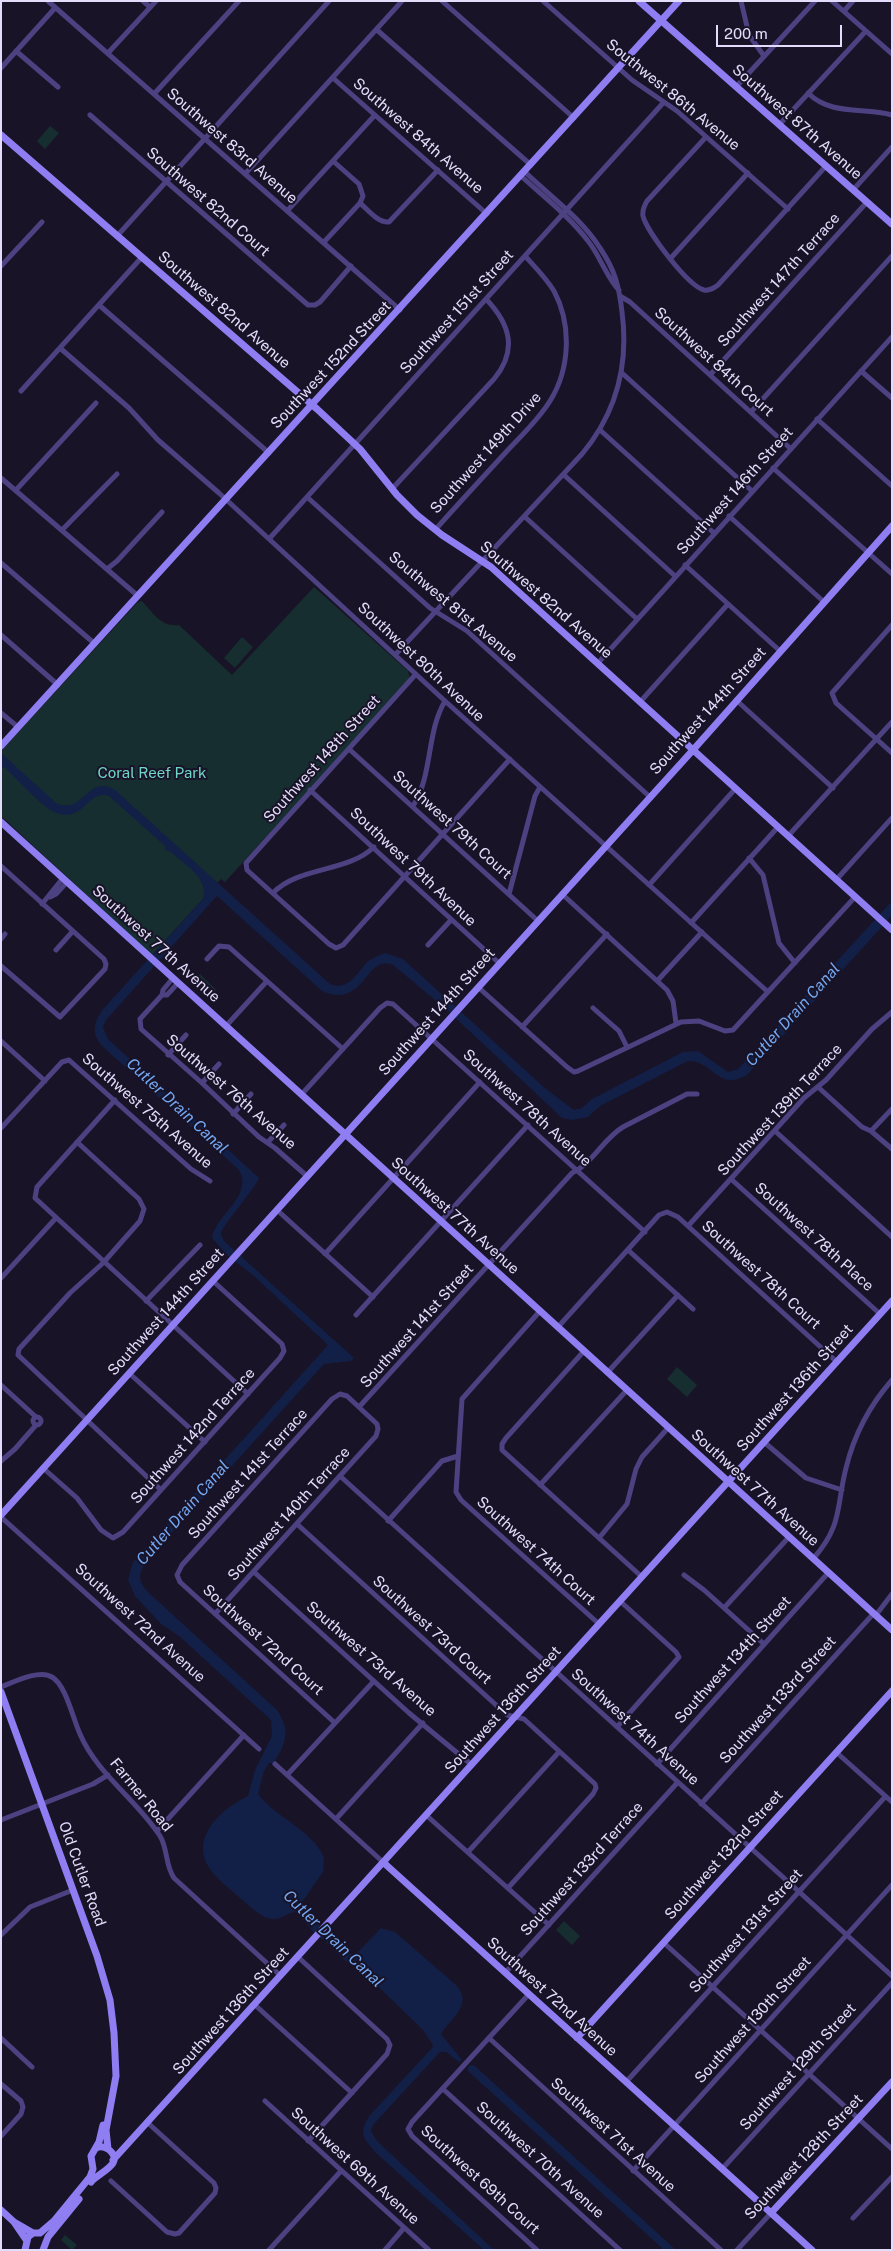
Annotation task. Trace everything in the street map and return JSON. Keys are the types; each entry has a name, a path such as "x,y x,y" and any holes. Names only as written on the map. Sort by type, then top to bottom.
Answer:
{"street":[{"name":"Southwest 83rd Avenue","path":"48,1 400,310"},
{"path":"143,1 150,7"},
{"path":"108,53 156,1"},
{"path":"154,94 238,1"},
{"path":"118,235 330,1"},
{"path":"245,174 402,1"},
{"path":"442,1 574,118"},
{"name":"Southwest 86th Avenue","path":"543,1 640,87 664,102 788,209"},
{"name":"Southwest 87th Avenue","path":"639,1 892,224"},
{"name":"Southwest 152nd Street","path":"1,746 400,310 679,1"},
{"path":"741,1 749,35 764,56"},
{"path":"736,87 815,1"},
{"path":"832,1 889,52 892,44"},
{"path":"844,11 853,1"},
{"path":"1,68 55,8"},
{"path":"376,30 531,165"},
{"path":"779,125 866,30"},
{"path":"16,51 58,87"},
{"name":"Southwest 84th Avenue","path":"333,78 487,214"},
{"path":"808,93 820,103 829,107 892,115"},
{"name":"Southwest 151st Street","path":"269,539 664,102"},
{"name":"Southwest 82nd Court","path":"90,115 303,301 312,305 320,302 351,266"},
{"path":"288,211 375,115"},
{"name":"Southwest 82nd Avenue","path":"1,134 313,405 355,444 411,510 435,530 483,561 598,662 890,928"},
{"path":"706,137 647,201 643,214 670,259 698,287 710,290 722,282 826,166"},
{"path":"853,190 891,149"},
{"path":"324,242 360,203 363,196 360,186 333,161"},
{"path":"360,203 378,219 387,222 394,218 438,170"},
{"path":"670,259 748,173"},
{"path":"396,654 587,449 600,430 614,403 622,373 625,343 619,284 614,272 601,248 523,174"},
{"name":"Southwest 147th Terrace","path":"710,375 867,202"},
{"path":"1,266 42,222"},
{"name":"Southwest 149th Drive","path":"435,530 538,417 554,395 561,377 567,349 566,329 561,308 548,283 525,256"},
{"path":"750,412 892,256"},
{"path":"21,390 142,257"},
{"name":"Southwest 84th Court","path":"619,293 791,449"},
{"path":"392,489 494,379 505,363 509,345 506,327 500,316 486,299"},
{"path":"99,305 269,453"},
{"name":"Southwest 146th Street","path":"598,662 728,516 892,337"},
{"name":"Southwest 80th Avenue","path":"60,348 129,408 154,436 396,654 445,701 768,992"},
{"path":"861,371 892,398"},
{"path":"622,373 752,491"},
{"path":"16,490 96,403"},
{"path":"817,420 892,486"},
{"path":"600,430 714,533"},
{"path":"773,468 892,574"},
{"path":"64,532 116,474"},
{"path":"564,475 675,576"},
{"path":"1,478 138,596"},
{"name":"Southwest 81st Avenue","path":"307,497 435,611 467,631 650,797"},
{"path":"109,571 162,512"},
{"path":"728,516 824,602"},
{"path":"525,517 637,619"},
{"name":"Southwest 144th Street","path":"1,1516 172,1324 308,1177 693,750 892,526"},
{"path":"1,563 95,644"},
{"path":"685,566 780,651"},
{"path":"640,702 728,604"},
{"path":"892,625 835,688 832,695 836,703 892,753"},
{"path":"1,635 58,685"},
{"name":"Southwest 148th Street","path":"273,893 247,870 245,865 247,861 416,674"},
{"path":"736,700 833,788"},
{"path":"413,806 420,792 437,720 445,701"},
{"path":"1,713 18,728"},
{"path":"788,836 892,722"},
{"name":"Southwest 79th Court","path":"348,749 538,921"},
{"path":"374,847 360,858 285,883 273,893 329,944 338,948 343,945 510,759"},
{"path":"509,894 535,796 540,787"},
{"path":"649,885 736,788"},
{"name":"Southwest 79th Avenue","path":"310,790 499,963"},
{"path":"836,880 892,818"},
{"name":"Southwest 77th Avenue","path":"1,822 892,1630"},
{"path":"691,923 778,827"},
{"path":"749,858 763,875 779,943 795,963"},
{"path":"1,867 104,959 106,964 105,969 60,1017 1,966"},
{"path":"42,904 50,896 56,894 65,880"},
{"path":"562,894 658,980 672,996 676,1023"},
{"path":"478,987 567,1067 576,1072 676,1023 700,1021 729,1032 737,1027 855,896"},
{"path":"428,945 451,920"},
{"path":"56,950 73,931"},
{"path":"658,980 702,932"},
{"path":"522,1027 607,934"},
{"path":"206,959 222,945 229,947 342,1049 301,1095"},
{"name":"Southwest 76th Avenue","path":"176,981 167,995 162,995 140,1019 139,1026 141,1030 202,1083 233,1114 308,1177"},
{"path":"226,1026 267,981"},
{"name":"Southwest 78th Avenue","path":"342,1049 380,1008 386,1004 392,1004 432,1038 645,1232"},
{"path":"594,1008 619,1031 627,1047"},
{"name":"Southwest 139th Terrace","path":"688,1226 804,1098 818,1087 872,1030 892,1012"},
{"path":"168,1055 186,1035"},
{"path":"1,1041 45,1080 1,1128"},
{"name":"Southwest 75th Avenue","path":"45,1080 66,1060 74,1062 191,1169 210,1181"},
{"path":"202,1083 219,1064"},
{"path":"325,1254 480,1082"},
{"path":"818,1087 862,1127 871,1131 892,1149"},
{"path":"233,1114 251,1094"},
{"name":"Southwest 141st Street","path":"359,1408 572,1173 583,1168 611,1136 623,1127 687,1094 697,1094"},
{"path":"115,1100 36,1187 34,1192 36,1201 248,1394"},
{"path":"871,1131 892,1109"},
{"path":"268,1142 284,1125"},
{"path":"356,1315 528,1125"},
{"path":"775,1131 892,1237"},
{"path":"77,1142 138,1197 143,1207 140,1221 103,1263 70,1293 19,1349 18,1355 22,1361 161,1490"},
{"name":"Southwest 78th Place","path":"731,1179 880,1314"},
{"path":"277,1210 373,1297"},
{"name":"Southwest 78th Court","path":"645,1232 665,1212 675,1214 837,1362"},
{"path":"1,1278 55,1219"},
{"path":"558,1327 645,1232"},
{"path":"146,1301 200,1245"},
{"path":"628,1250 693,1309"},
{"name":"Southwest 142nd Terrace","path":"42,1468 79,1501 110,1537 116,1537 124,1532 280,1358 284,1348 213,1281"},
{"path":"607,1372 678,1295"},
{"name":"Southwest 136th Street","path":"113,2160 892,1301"},
{"path":"388,1521 442,1461 458,1456 460,1406 463,1397 540,1311"},
{"path":"584,1351 506,1438 502,1448 503,1452 642,1577"},
{"path":"130,1373 205,1442"},
{"path":"813,1559 833,1532 839,1513 848,1459 859,1431 873,1404 892,1380"},
{"path":"1,1385 36,1417 33,1421 36,1425 15,1449 1,1461"},
{"path":"540,1485 627,1390"},
{"name":"Southwest 141st Terrace","path":"177,1574 182,1565 332,1399 340,1394 347,1396 359,1408"},
{"name":"Southwest 140th Terrace","path":"215,1614 373,1441 378,1429 377,1424 359,1408"},
{"path":"599,1538 627,1504 632,1492 634,1473 642,1457 668,1428"},
{"path":"764,1442 806,1478 842,1490"},
{"name":"Southwest 74th Court","path":"458,1456 457,1495 599,1624"},
{"name":"Southwest 74th Avenue","path":"340,1476 892,1976"},
{"name":"Southwest 72nd Avenue","path":"1,1516 260,1749"},
{"name":"Southwest 73rd Court","path":"297,1524 507,1715 524,1719 593,1782 596,1788 592,1796 508,1888"},
{"path":"724,1608 789,1537"},
{"name":"Southwest 73rd Avenue","path":"254,1572 374,1681 472,1765"},
{"name":"Southwest 134th Street","path":"657,1764 828,1573"},
{"name":"Southwest 72nd Court","path":"177,1574 180,1582 335,1723"},
{"path":"684,1576 724,1608 764,1644"},
{"path":"875,1614 892,1594"},
{"path":"617,1727 679,1657 676,1652 620,1601"},
{"name":"Southwest 133rd Street","path":"701,1804 875,1614"},
{"name":"Farmer Road","path":"1,1687 38,1675 44,1674 53,1677 62,1688 82,1740 108,1774 157,1831 164,1844 168,1868 176,1881 281,1976"},
{"path":"287,1775 374,1681"},
{"name":"Southwest 132nd Street","path":"577,2038 892,1691"},
{"name":"Old Cutler Road","path":"1,1692 102,1969 110,2000 114,2033 114,2071"},
{"path":"336,1819 423,1723"},
{"path":"157,1831 244,1735"},
{"path":"468,1852 559,1752"},
{"path":"836,1752 892,1802"},
{"name":"Southwest 72nd Avenue","path":"275,1764 812,2250"},
{"path":"1,1820 93,1784 108,1774"},
{"name":"Southwest 133rd Terrace","path":"505,1973 678,1782"},
{"name":"Southwest 131st Street","path":"626,2082 885,1796"},
{"path":"426,1815 549,1925"},
{"name":"Southwest 130th Street","path":"633,2171 891,1887"},
{"path":"1,1935 30,1907 73,1890"},
{"path":"664,1943 892,2149"},
{"path":"298,1957 387,2039 390,2045 387,2054 308,2141"},
{"name":"Southwest 129th Street","path":"722,2169 892,1983"},
{"path":"443,2089 529,1994"},
{"path":"255,2005 352,2093"},
{"path":"1,2038 32,2066"},
{"name":"Southwest 71st Avenue","path":"489,2038 721,2250"},
{"path":"14,2222 27,2246 37,2233 58,2216 79,2193 92,2174 91,2156 100,2137 114,2071"},
{"path":"1,2210 14,2222 37,2233 46,2246 95,2177 110,2169 113,2160 109,2150 106,2130 115,2085 114,2071"},
{"name":"Southwest 128th Street","path":"737,2250 892,2082"},
{"path":"1,2084 21,2102 23,2107 21,2114 1,2136"},
{"name":"Southwest 69th Court","path":"443,2089 409,2128 412,2136 538,2250"},
{"name":"Southwest 70th Avenue","path":"443,2089 620,2250"},
{"name":"Southwest 69th Avenue","path":"265,2101 429,2250"},
{"path":"111,2181 168,2232 178,2234 216,2191 214,2183 148,2123"},
{"name":"Southwest 136th Street","path":"109,2150 118,2149 134,2138"},
{"path":"96,2148 103,2146 109,2150"},
{"path":"92,2164 102,2172"},
{"path":"269,2250 341,2170"},
{"path":"853,2218 892,2177"},
{"path":"385,2250 404,2228"}],"green space":[{"path":"50,126 59,133 45,149 37,141"},
{"name":"Coral Reef Park","path":"314,587 408,671 410,678 225,882 221,879 152,955 1,816 1,751 137,603 142,601 163,622 179,625 232,675"},
{"path":"242,637 253,647 235,668 224,658"},
{"path":"200,974 216,990 208,998 192,983"},
{"path":"677,1367 697,1385 687,1397 667,1379"},
{"path":"564,1921 580,1936 572,1945 556,1930"},
{"path":"65,2235 77,2245 72,2250 61,2240"}],"water":[{"name":"Cutler Drain Canal","path":"1,753 56,803 73,804 98,787 106,786 115,790 330,984 337,986 347,983 352,980 367,962 385,953 403,959 546,1089 574,1110 582,1108 592,1099 683,1052 698,1051 728,1072 738,1069 892,901 892,913 888,920 747,1075 729,1080 722,1078 704,1065 688,1061 600,1106 588,1117 572,1120 562,1118 447,1010 393,965 383,964 376,967 356,988 348,993 336,995 322,991 217,896 106,1020 103,1027 108,1039 259,1178 223,1230 221,1234 224,1241 354,1358 351,1361 324,1364 148,1559 141,1572 140,1579 148,1592 277,1710 284,1723 285,1735 282,1748 275,1761 269,1763 264,1771 258,1794 274,1810 311,1839 324,1857 323,1872 300,1905 330,1936 354,1956 381,1928 395,1932 456,1985 461,1992 463,1998 462,2005 441,2034 462,2060 459,2062 446,2052 440,2052 373,2125 371,2131 377,2141 494,2250 484,2250 376,2153 365,2139 364,2126 370,2115 432,2048 433,2045 423,2030 359,1968 344,1960 324,1940 318,1937 296,1912 275,1919 259,1914 215,1875 208,1866 204,1855 204,1844 212,1824 238,1801 248,1796 255,1770 272,1736 271,1720 179,1636 161,1624 135,1596 128,1580 133,1562 328,1345 254,1276 227,1255 212,1238 220,1221 238,1197 242,1188 239,1170 103,1047 95,1033 96,1023 104,1008 203,899 204,891 199,878 171,852 165,850 165,846 109,796 95,797 79,811 72,814 64,815 49,809 5,768 1,767"},
{"path":"470,2065 475,2066 676,2250 664,2250 469,2072 467,2070"}]}
